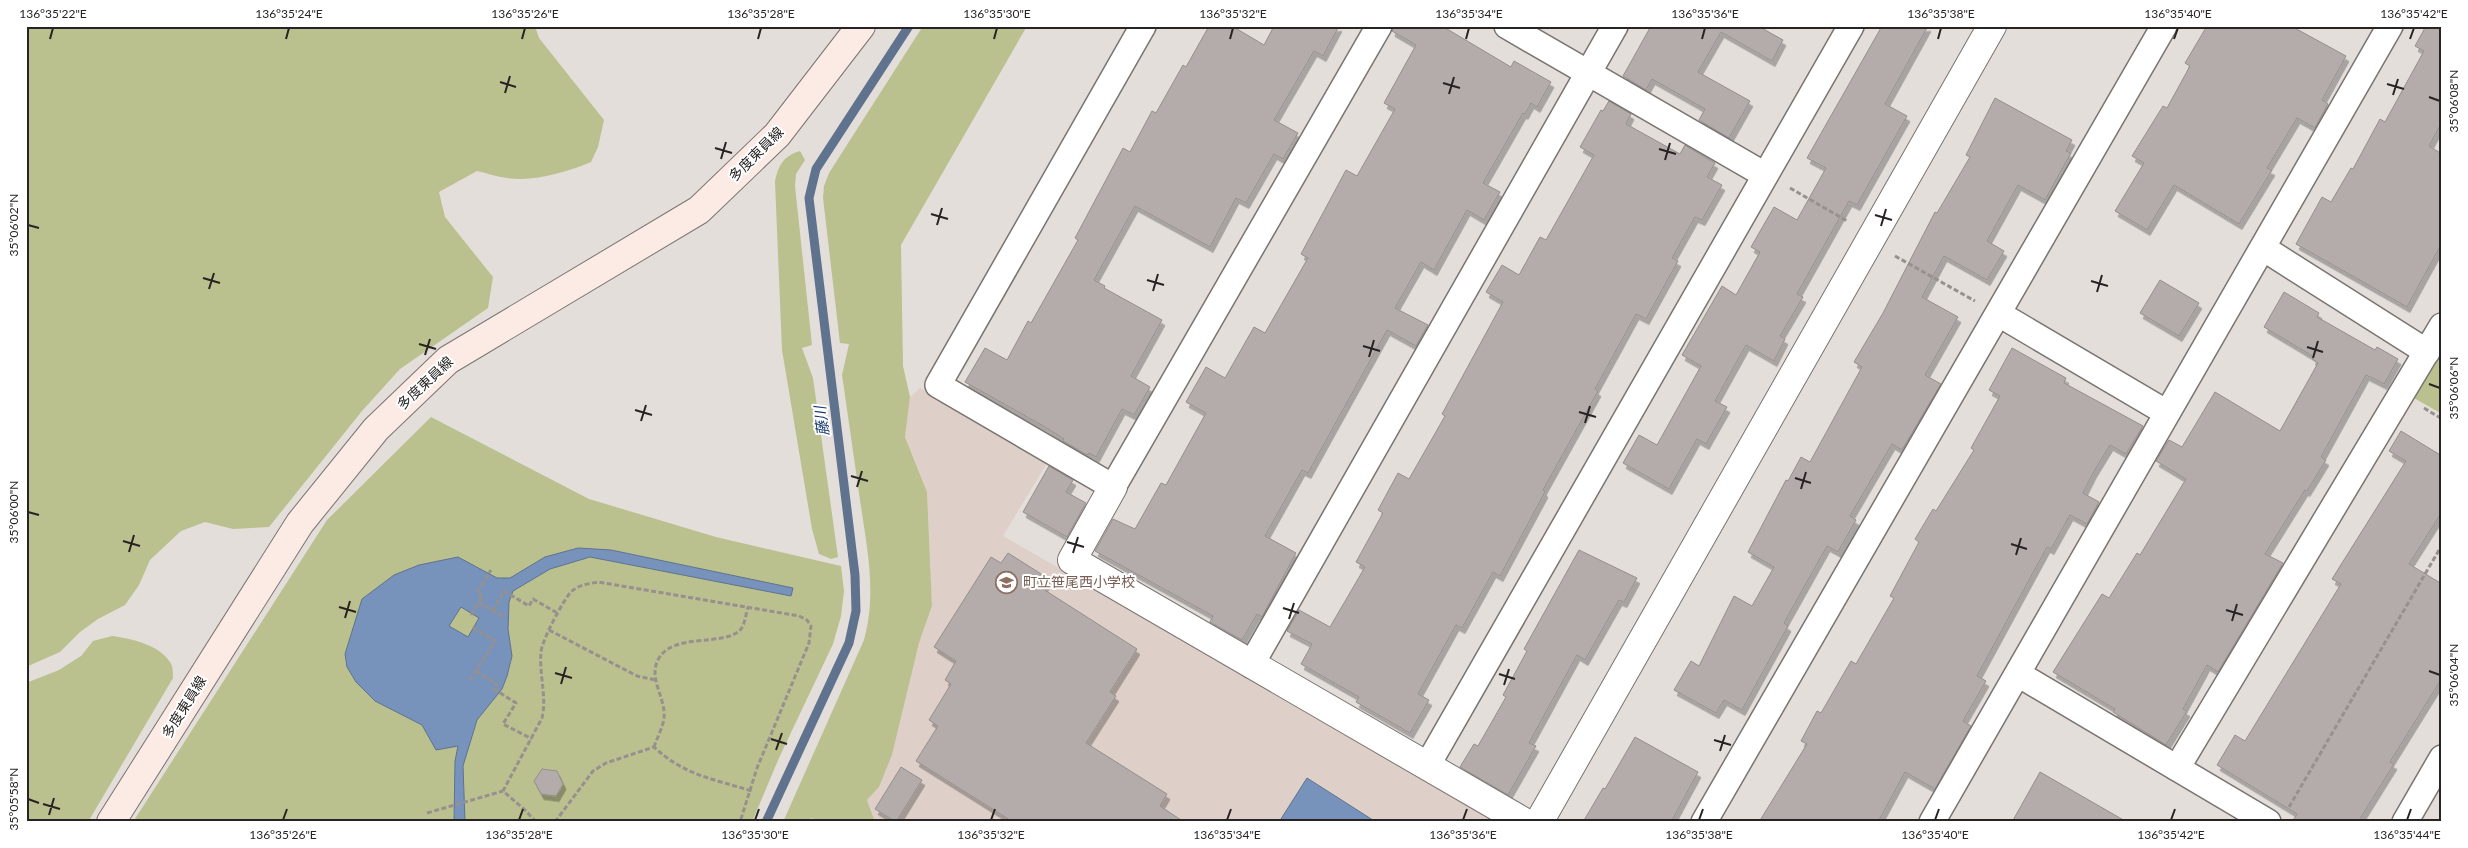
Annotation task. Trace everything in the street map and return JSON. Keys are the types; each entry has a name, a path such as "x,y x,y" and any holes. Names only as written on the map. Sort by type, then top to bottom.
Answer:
{"main road":[{"name":"多度東員線","path":"111,822 300,523 376,429 448,360 699,210 777,135 861,26"}],"street":[{"path":"1113,487 938,385 1143,26"},
{"path":"1379,26 1072,560 1524,822"},
{"path":"1507,26 1765,175"},
{"path":"1251,665 1615,26"},
{"path":"1427,766 1851,26"},
{"path":"1539,822 1992,26"},
{"path":"1704,822 2164,26"},
{"path":"1932,822 2390,26"},
{"path":"2263,248 2427,352"},
{"path":"1999,314 2167,413"},
{"path":"2177,768 2442,326"},
{"path":"2018,674 2177,768 2278,816"},
{"path":"2404,822 2442,758"}],"path":[{"path":"1765,175 1999,314"},
{"path":"2422,407 2442,419"},
{"path":"2278,816 2442,545"},
{"path":"471,615 483,596 477,593 491,570"},
{"path":"427,813 503,792 532,740 545,706 541,680 541,652 550,630 570,592 583,585 598,582 799,616 807,620 811,626 811,636 758,768 752,791 740,822"},
{"path":"493,611 504,591 529,606 533,599 559,614"},
{"path":"479,603 504,617"},
{"path":"654,747 664,718 655,672 659,658 668,649 684,643 733,634 742,628 748,607"},
{"path":"470,680 495,641 472,627"},
{"path":"550,630 637,676 656,680"},
{"path":"476,671 497,684 494,689 516,703 503,724 532,740"},
{"path":"654,747 670,761 686,771 752,791"},
{"path":"555,822 593,771 606,763 654,747"},
{"path":"503,792 526,810 536,822"}],"shaded area":[{"name":"町立笹尾西小学校","path":"920,388 1047,463 1003,536 1492,816 1492,822 875,822 867,800 879,787 892,755 919,643 932,606 927,492 905,437 910,397"}],"green space":[{"path":"26,26 535,26 539,38 604,120 598,147 591,162 561,173 528,179 503,177 477,171 439,192 445,217 493,277 488,308 400,369 362,411 269,527 233,529 205,522 181,531 150,560 139,585 125,605 98,619 80,632 60,652 26,667"},
{"path":"923,26 1027,26 901,245 903,366 910,397 905,437 927,492 932,606 919,643 892,755 879,787 867,800 875,822 819,822 811,818 809,822 783,822 864,640 870,605 868,553 842,375 849,344 840,343 823,198 824,186 829,173"},
{"path":"800,151 805,160 796,174 795,186 812,345 802,348 813,378 838,557 831,559 819,554 812,529 782,350 775,182 782,162"},
{"path":"2442,352 2442,414 2414,398"},
{"path":"431,417 589,499 716,537 841,566 844,591 841,616 833,644 779,758 752,822 133,822 327,520"},
{"path":"112,636 144,643 159,651 171,664 173,678 88,822 26,822 26,683 59,670 81,656 93,641"}],"water":[{"path":"578,548 611,550 793,588 791,596 590,557 550,569 513,591 509,602 508,629 512,656 507,676 502,689 477,720 463,766 465,822 454,822 455,761 458,746 436,750 422,725 375,701 356,682 347,667 345,654 362,599 394,575 419,565 458,557 497,578 510,578 545,557","holes":["461,607 479,618 468,637 449,626"]},
{"path":"1307,778 1376,822 1279,822"}],"building":[{"path":"1209,26 1232,26 1264,45 1273,28 1269,26 1339,26 1323,56 1314,51 1274,120 1298,133 1283,159 1274,154 1246,203 1236,198 1210,247 1135,206 1094,280 1105,286 1104,288 1162,320 1131,376 1150,387 1134,415 1122,409 1096,457 1089,453 1087,455 1063,441 1064,439 1045,427 965,382 985,348 1007,360 1028,321 1031,323 1078,240 1075,238 1123,148 1130,152 1152,111 1156,113 1183,65 1186,67"},
{"path":"1393,26 1442,26 1511,67 1514,61 1551,82 1537,107 1531,103 1525,114 1523,113 1483,183 1500,192 1484,220 1467,210 1434,270 1421,262 1395,308 1428,325 1416,346 1387,330 1308,473 1302,470 1265,536 1296,553 1262,617 1257,614 1242,640 1210,622 1213,616 1095,551 1113,519 1135,529 1161,483 1166,485 1206,413 1186,402 1206,367 1225,378 1254,327 1265,333 1308,258 1301,254 1346,170 1357,176 1395,109 1384,103 1416,45 1392,31"},
{"path":"1651,26 1758,26 1783,40 1772,61 1721,32 1698,72 1750,101 1729,138 1699,120 1705,109 1652,79 1646,90 1623,76"},
{"path":"1882,26 1928,26 1885,104 1907,116 1857,205 1849,201 1797,294 1803,297 1780,336 1785,339 1774,361 1746,345 1715,401 1727,407 1706,444 1697,439 1669,489 1623,463 1639,435 1657,445 1701,366 1682,355 1722,286 1736,295 1760,252 1751,247 1774,207 1797,220 1826,168 1807,158"},
{"path":"2207,26 2291,26 2346,56 2322,100 2328,104 2315,128 2297,118 2267,168 2272,170 2239,224 2174,185 2147,230 2115,211 2144,163 2132,156 2163,106 2167,108 2190,66 2185,63"},
{"path":"2426,26 2442,26 2442,122 2429,146 2442,154 2442,243 2407,307 2296,244 2322,197 2331,202 2351,168 2353,169 2380,119 2385,122 2424,51 2415,46"},
{"path":"1995,98 2072,140 2066,151 2071,153 2045,200 2018,185 1987,241 2004,251 1987,280 1944,256 1922,297 1958,317 1925,375 1941,384 1902,450 1892,444 1850,516 1856,520 1838,552 1827,546 1784,623 1788,626 1742,710 1724,700 1716,713 1674,690 1691,661 1699,666 1734,596 1752,606 1774,567 1748,552 1786,480 1788,481 1801,457 1810,462 1862,367 1854,362 1883,313 1935,212 1937,213 1970,157 1966,155"},
{"path":"1609,101 1631,114 1626,124 1680,154 1685,145 1715,163 1707,177 1722,185 1702,220 1695,217 1672,258 1678,261 1646,319 1636,314 1595,389 1598,391 1543,490 1545,492 1500,576 1493,572 1462,628 1456,625 1418,694 1429,700 1410,733 1356,702 1359,697 1301,664 1312,644 1287,631 1299,610 1330,627 1365,567 1356,562 1383,513 1378,510 1398,473 1409,479 1445,416 1442,414 1503,302 1486,292 1502,265 1519,275 1540,237 1546,240 1594,155 1580,147 1601,110 1603,111"},
{"path":"2160,280 2199,303 2179,336 2140,313"},
{"path":"2284,292 2319,313 2317,317 2375,350 2377,347 2398,359 2384,384 2366,375 2321,457 2326,460 2265,554 2283,563 2218,672 2207,665 2183,709 2187,711 2166,745 2113,712 2115,709 2053,672 2102,594 2109,598 2137,553 2140,555 2186,479 2156,461 2169,440 2182,447 2215,392 2280,431 2318,363 2312,359 2314,357 2264,327"},
{"path":"2012,348 2066,378 2064,383 2143,426 2126,454 2110,445 2093,473 2083,493 2099,502 2087,524 2070,515 2051,549 2047,547 1977,676 1986,681 1963,721 1971,726 1935,789 1905,772 1878,822 1759,822 1807,744 1801,741 1817,711 1821,713 1851,661 1856,664 1894,598 1890,596 1919,542 1915,539 1933,509 1936,511 1974,450 1971,448 2000,396 1989,390"},
{"path":"2401,431 2442,456 2442,512 2409,564 2442,584 2442,678 2390,762 2394,764 2358,822 2292,822 2297,814 2217,765 2235,735 2245,741 2341,584 2332,579 2406,461 2389,451"},
{"path":"1049,466 1073,480 1066,492 1086,503 1067,537 1023,512"},
{"path":"1579,550 1637,578 1624,602 1619,600 1585,660 1577,655 1529,743 1536,746 1508,795 1460,767 1474,744 1478,746 1506,697 1503,695 1527,651 1524,649"},
{"path":"1008,553 1049,579 1043,589 1137,649 1110,692 1116,696 1086,743 1167,794 1160,806 1184,822 1013,822 916,761 938,726 929,720 951,684 945,680 956,661 934,647 991,557 1001,563"},
{"path":"1635,737 1698,772 1671,822 1583,822 1603,788 1605,789"},
{"path":"901,767 922,780 896,822 875,809"},
{"path":"542,769 557,771 563,784 556,796 541,794 534,781"},
{"path":"2040,772 2127,822 2012,822"}],"waterway":[{"name":"藤川","path":"766,822 849,643 856,611 855,575 809,198 816,169 909,26"}],"place":[{"name":"町立笹尾西小学校","path":"1007,582"}]}
